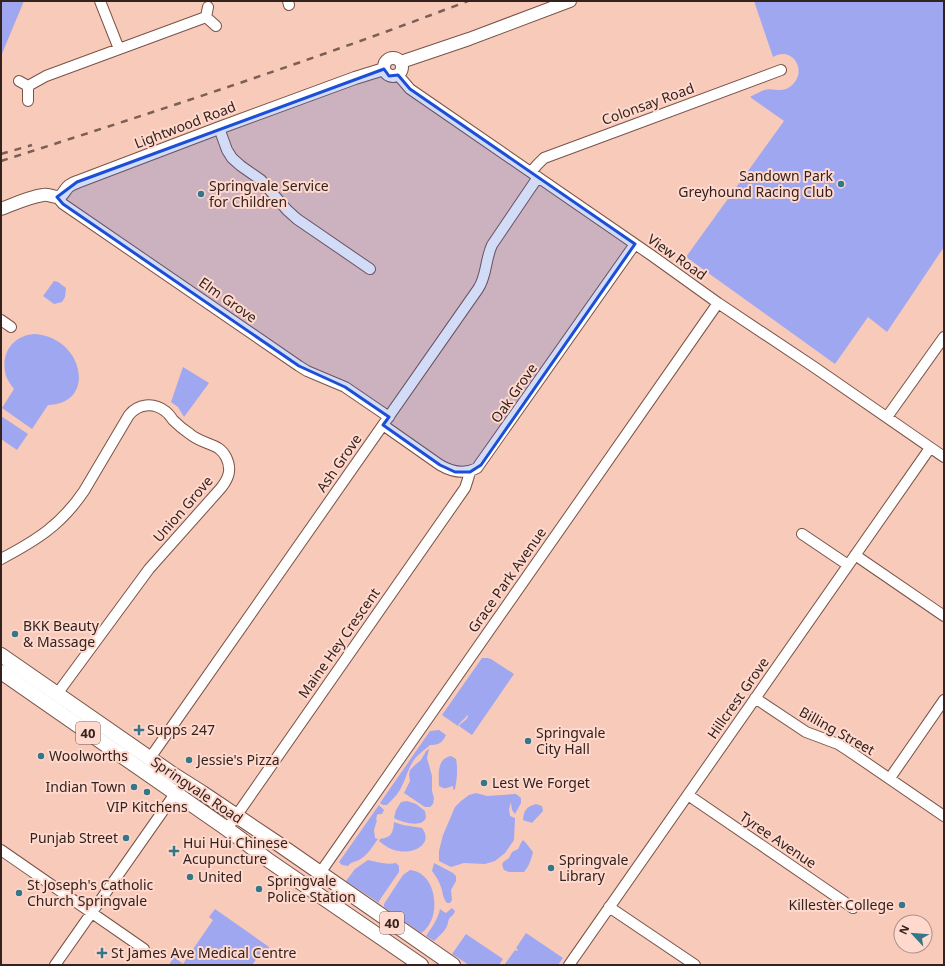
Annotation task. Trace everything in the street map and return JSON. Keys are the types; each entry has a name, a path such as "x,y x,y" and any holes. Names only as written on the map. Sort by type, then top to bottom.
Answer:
{"highway":[{"name":"Springvale Road","path":"1,655 453,965"},
{"name":"Springvale Road","path":"1,672 176,793 268,860 421,965"},
{"path":"356,920 366,905"}],"main road":[{"path":"401,62 469,39 570,1"},
{"path":"389,58 396,58 401,62 401,72 394,77 389,76 384,69 384,63 389,58"},
{"name":"Lightwood Road","path":"57,197 62,195 71,184 355,78 384,69"},
{"path":"1,209 41,195 57,197"}],"street":[{"path":"100,1 119,49"},
{"path":"28,101 24,83 119,49 207,12 216,26"},
{"name":"Colonsay Road","path":"534,175 537,165 544,158 780,70"},
{"name":"View Road","path":"398,75 410,89 718,303 944,457"},
{"path":"219,128 232,158 261,180 289,212 370,269"},
{"name":"Ash Grove","path":"150,758 481,285 487,257 492,245 534,175"},
{"name":"Elm Grove","path":"57,197 63,204 304,370 345,387 389,417"},
{"name":"Oak Grove","path":"470,472 481,465 635,244"},
{"name":"Grace Park Avenue","path":"320,873 718,303"},
{"path":"1,320 11,327"},
{"path":"887,418 944,337"},
{"name":"Union Grove","path":"1,559 41,536 53,527 68,512 84,491 129,416 134,410 140,407 151,405 164,410 189,434 222,451 228,461 230,468 227,480 152,565 57,694"},
{"path":"383,426 443,467 455,472 470,472"},
{"name":"Hillcrest Grove","path":"569,965 930,448"},
{"name":"Maine Hey Crescent","path":"227,829 465,488 470,472"},
{"path":"802,534 848,565"},
{"path":"855,555 944,616"},
{"name":"Billing Street","path":"755,698 806,732 838,744 944,816"},
{"path":"890,778 944,700"},
{"path":"55,965 184,781"},
{"name":"Tyree Avenue","path":"688,795 853,908"},
{"path":"1,850 144,949"},
{"path":"609,907 695,965"}],"highlighted area":[{"path":"384,69 389,76 398,75 410,89 635,244 481,465 470,472 455,472 440,465 383,425 389,417 345,387 299,366 63,204 57,197 77,182"}],"shaded area":[{"path":"1,1 24,1 1,56"},
{"name":"Sandown Park Greyhound Racing Club","path":"754,1 944,1 944,247 887,332 868,317 835,364 686,257 784,121 750,97 768,89 784,90 791,86 796,80 798,73 796,61 792,57 786,54 780,54 773,57"},
{"path":"54,281 66,288 65,297 62,302 54,304 43,296"},
{"path":"34,334 51,338 64,346 73,357 78,370 78,383 74,394 64,402 48,405 32,429 2,408 14,389 6,376 6,354 14,342 26,335"},
{"path":"183,367 209,383 184,417 178,407 171,402"},
{"path":"1,416 28,434 17,450 1,439"},
{"path":"482,658 491,659 514,674 472,735 459,726 466,719 468,716 467,715 458,726 442,715"},
{"path":"439,730 446,735 443,740 436,745 430,745 417,756 412,763 397,795 387,805 380,803 430,731"},
{"path":"429,749 427,758 432,776 432,791 434,798 433,804 430,807 425,807 404,793 410,781 410,770 421,760 426,751"},
{"path":"451,756 456,759 457,767 454,790 453,786 445,788 439,786 439,768 443,760"},
{"path":"476,793 487,796 516,794 521,798 521,803 515,814 512,810 511,802 509,809 510,816 515,818 514,840 505,853 495,861 485,864 464,863 451,867 439,861 439,851 443,835 455,807 469,795"},
{"path":"407,801 416,804 425,811 426,817 424,821 421,823 412,824 394,818 396,810 401,802"},
{"path":"536,804 542,806 543,811 532,823 523,820 526,809"},
{"path":"379,805 384,810 382,814 377,815 374,830 375,838 378,839 365,856 348,866 342,865 339,862"},
{"path":"394,822 422,828 425,834 424,843 416,849 404,852 388,848 379,841 380,839 391,834"},
{"path":"523,840 533,852 531,860 524,872 509,872 504,870 502,865 503,862 509,858 512,852 518,849"},
{"path":"368,860 392,864 396,863 399,866 399,872 379,903 346,881 355,869"},
{"path":"434,863 456,876 456,881 451,890 452,900 450,903 447,903 442,889 432,871"},
{"path":"410,870 419,873 426,879 431,887 434,897 432,918 428,926 421,933 384,907 384,904 403,875"},
{"path":"452,908 455,912 449,919 446,928 441,934 434,941 426,936 433,926 440,909 446,913"},
{"path":"215,909 269,947 267,951 264,949 252,965 169,965 174,957 183,964 213,920 209,917"},
{"path":"526,933 563,958 558,965 505,964 515,950 518,950 516,948"},
{"path":"466,934 503,959 499,965 469,965 452,954"}],"railway":[{"path":"1,161 236,84 352,44 468,1"},
{"path":"1,154 32,145"}],"place":[{"name":"Sandown Park Greyhound Racing Club","path":"841,184"},
{"name":"Springvale Service for Children","path":"201,194"},
{"name":"BKK Beauty & Massage","path":"15,634"},
{"name":"Supps 247","path":"139,730"},
{"name":"Springvale City Hall","path":"528,741"},
{"name":"Woolworths","path":"41,756"},
{"name":"Jessie's Pizza","path":"189,760"},
{"name":"Lest We Forget","path":"484,783"},
{"name":"Indian Town","path":"134,787"},
{"name":"VIP Kitchens","path":"147,792"},
{"name":"Punjab Street","path":"126,838"},
{"name":"Hui Hui Chinese Acupuncture","path":"174,851"},
{"name":"Springvale Library","path":"551,868"},
{"name":"United","path":"190,877"},
{"name":"Springvale Police Station","path":"259,889"},
{"name":"St Joseph's Catholic Church Springvale","path":"19,893"},
{"name":"Killester College","path":"902,905"},
{"name":"St James Ave Medical Centre","path":"102,953"}]}
